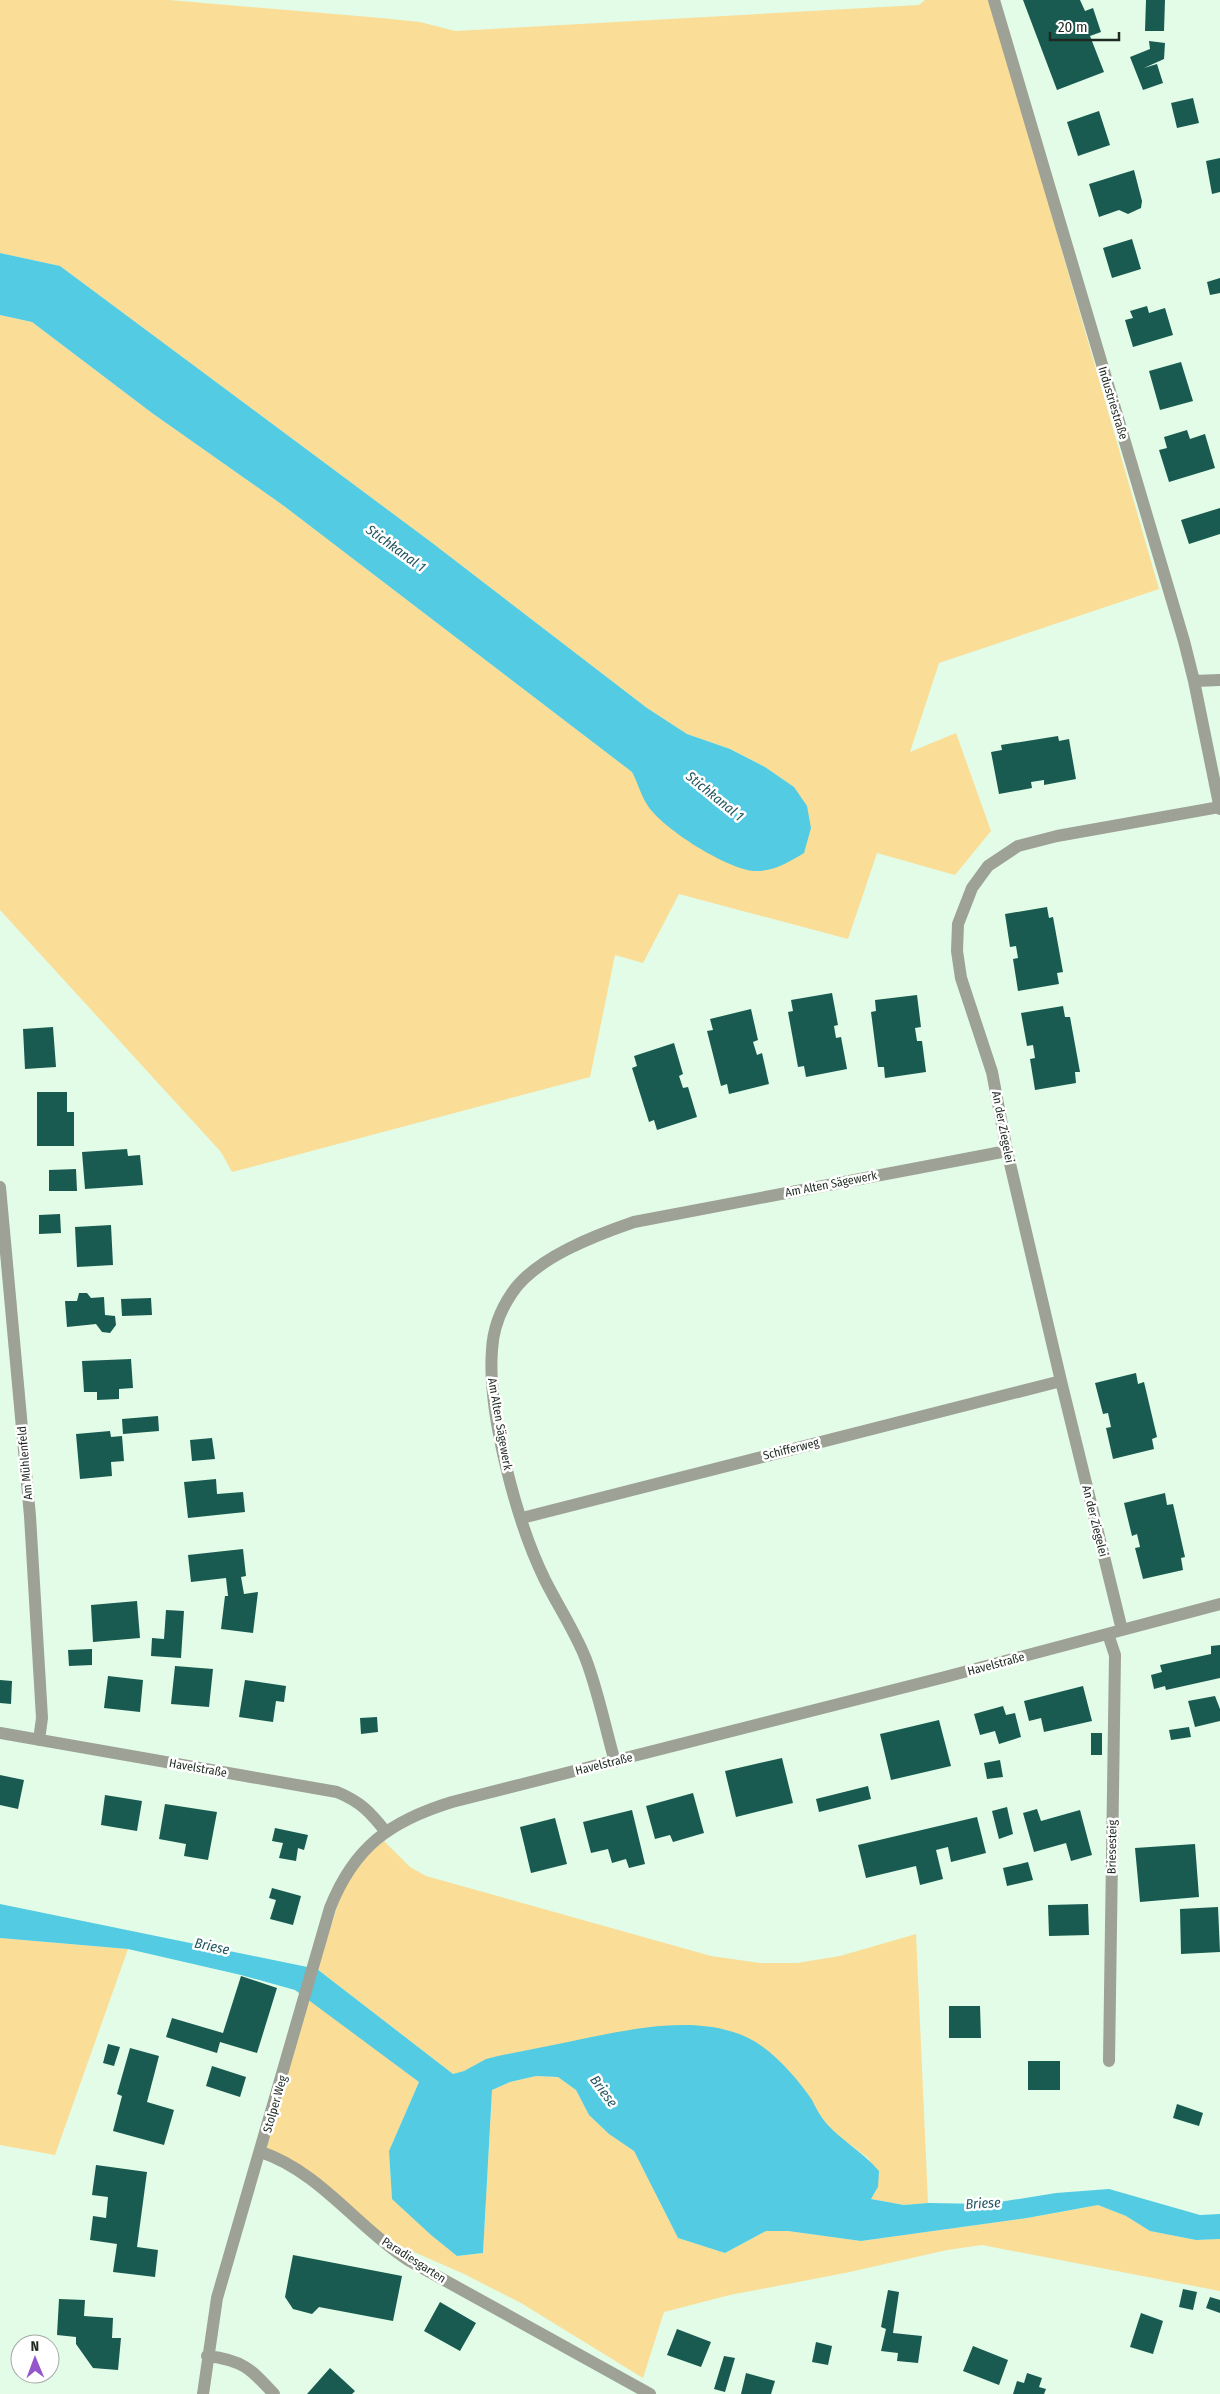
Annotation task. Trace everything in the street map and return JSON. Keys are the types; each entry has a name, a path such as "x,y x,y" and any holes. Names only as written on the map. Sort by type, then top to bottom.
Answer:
{"street":[{"name":"Industriestraße","path":"994,0 1194,682 1220,808"},
{"path":"1194,682 1220,680"},
{"name":"An der Ziegelei","path":"1122,1630 1007,1151 992,1072 961,978 957,951 958,924 972,888 988,866 1018,846 1057,836 1220,808"},
{"name":"Am Alten Sägewerk","path":"615,1762 586,1659 544,1578 522,1518 502,1448 492,1387 492,1348 497,1322 512,1292 532,1273 559,1253 602,1233 634,1222 1007,1151"},
{"name":"Am Mühlenfeld","path":"0,1188 30,1516 42,1718 39,1740"},
{"name":"Schifferweg","path":"522,1518 1061,1381"},
{"name":"Havelstraße","path":"0,1733 337,1792 356,1800 369,1811 386,1832 429,1810 1220,1604"},
{"name":"Briesesteig","path":"1108,1634 1115,1655 1109,2062"},
{"name":"Stolper Weg","path":"203,2394 207,2356 217,2298 313,1968 340,1884 360,1856 386,1832"},
{"name":"Paradiesgarten","path":"261,2152 279,2158 300,2170 398,2253 650,2394"},
{"path":"207,2356 226,2358 252,2370 274,2394"}],"shaded area":[{"path":"0,0 169,0 420,22 455,31 919,5 925,0 990,0 1159,589 939,663 910,752 956,733 991,831 955,875 877,853 848,939 679,894 643,963 615,955 590,1077 232,1172 221,1152 0,910 0,315 32,322 152,413 284,506 632,772 640,787 794,787 765,767 730,749 687,734 647,708 431,542 60,266 0,253"},
{"path":"384,1841 410,1867 426,1876 711,1956 760,1963 797,1963 840,1956 916,1934 928,2203 904,2205 871,2199 878,2187 869,2159 835,2133 824,2121 797,2081 539,2048 486,2059 464,2071 453,2074 317,1969 344,1886 367,1855"},
{"path":"0,1938 128,1949 55,2155 0,2145"},
{"path":"308,1997 419,2082 389,2151 392,2198 431,2235 457,2256 483,2253 492,2090 510,2082 536,2076 558,2077 576,2090 589,2115 609,2134 634,2151 678,2238 725,2253 766,2231 788,2231 861,2241 1027,2218 1098,2205 1126,2216 1150,2231 1196,2240 1220,2239 1220,2291 982,2245 947,2250 845,2273 730,2295 664,2312 643,2378 521,2303 464,2274 389,2241 266,2151"}],"water":[{"name":"Stichkanal 1","path":"0,253 60,266 431,542 647,708 687,734 730,749 765,767 794,787 807,806 811,828 804,853 787,863 768,870 754,871 742,869 713,856 667,826 648,806 632,772 284,506 152,413 32,322 0,315"},
{"name":"Briese","path":"0,1904 317,1969 453,2074 464,2071 486,2059 616,2032 668,2025 694,2025 718,2028 742,2035 763,2047 777,2059 802,2086 826,2123 879,2171 878,2187 871,2199 904,2205 928,2203 987,2204 1056,2193 1109,2189 1200,2215 1220,2214 1220,2239 1196,2240 1150,2231 1126,2216 1098,2205 1027,2218 861,2241 788,2231 766,2231 725,2253 678,2238 634,2151 609,2134 589,2115 576,2090 558,2077 536,2076 510,2082 492,2090 483,2253 457,2256 392,2199 389,2151 419,2082 295,1990 241,1975 128,1949 0,1938"}],"building":[{"path":"1023,0 1080,0 1085,11 1093,8 1101,32 1090,36 1104,72 1057,90"},
{"path":"1146,0 1165,0 1164,31 1145,31"},
{"path":"1149,41 1165,43 1164,59 1144,68 1157,64 1163,83 1143,90 1130,57 1150,49"},
{"path":"1193,98 1199,123 1177,128 1171,103"},
{"path":"1099,111 1110,145 1078,156 1067,122"},
{"path":"1220,158 1220,192 1212,194 1206,161"},
{"path":"1134,170 1142,201 1141,208 1128,214 1119,210 1099,217 1089,184"},
{"path":"1132,239 1141,269 1112,278 1103,248"},
{"path":"1220,278 1220,293 1210,295 1207,282"},
{"path":"1147,306 1149,313 1165,308 1173,335 1133,347 1125,320 1133,318 1130,311"},
{"path":"1181,362 1193,401 1160,410 1149,371"},
{"path":"1187,430 1190,439 1205,434 1215,468 1169,482 1159,450 1167,448 1164,437"},
{"path":"1220,508 1220,534 1189,544 1181,520"},
{"path":"1058,736 1059,741 1069,739 1076,779 1044,785 1044,780 1031,782 1032,788 999,794 991,752 1002,750 1001,745"},
{"path":"1047,907 1049,918 1053,917 1063,972 1057,973 1059,984 1018,991 1013,959 1018,958 1016,946 1010,947 1005,914"},
{"path":"832,993 838,1025 834,1026 836,1038 841,1037 847,1069 806,1077 804,1066 798,1067 788,1012 793,1011 791,1000"},
{"path":"917,995 921,1027 915,1028 917,1041 922,1041 926,1072 885,1078 884,1067 878,1067 871,1012 876,1011 875,1000"},
{"path":"1063,1006 1065,1017 1070,1017 1080,1072 1075,1072 1076,1083 1035,1090 1030,1059 1035,1058 1033,1045 1027,1046 1021,1013"},
{"path":"751,1009 758,1040 753,1042 757,1055 762,1053 769,1084 729,1094 727,1084 721,1086 707,1031 713,1030 710,1019"},
{"path":"53,1027 56,1067 25,1069 23,1029"},
{"path":"674,1043 683,1074 679,1076 683,1088 688,1087 697,1117 657,1130 654,1120 649,1122 632,1068 637,1066 634,1056"},
{"path":"37,1092 67,1092 67,1112 74,1112 74,1146 37,1146"},
{"path":"127,1149 128,1156 140,1155 143,1185 85,1189 82,1152"},
{"path":"76,1169 77,1191 49,1191 49,1170"},
{"path":"60,1214 61,1233 39,1234 39,1215"},
{"path":"111,1225 113,1265 77,1267 75,1227"},
{"path":"79,1293 87,1293 91,1298 104,1297 105,1315 115,1316 116,1325 110,1333 102,1332 96,1324 67,1327 65,1301 77,1301"},
{"path":"151,1298 152,1315 122,1316 121,1299"},
{"path":"131,1359 133,1388 119,1389 119,1399 97,1400 97,1392 84,1392 82,1361"},
{"path":"1136,1373 1138,1384 1144,1382 1157,1437 1152,1439 1154,1449 1113,1459 1106,1428 1111,1427 1108,1413 1103,1414 1095,1383"},
{"path":"158,1416 159,1431 123,1434 122,1419"},
{"path":"110,1431 111,1437 122,1436 124,1461 111,1462 112,1476 80,1479 76,1434"},
{"path":"212,1438 215,1459 192,1461 190,1440"},
{"path":"216,1479 217,1494 243,1492 245,1512 188,1518 184,1482"},
{"path":"1165,1493 1167,1505 1173,1504 1185,1557 1181,1558 1183,1570 1143,1579 1135,1548 1140,1547 1137,1534 1132,1536 1124,1503"},
{"path":"243,1549 246,1576 241,1577 244,1594 258,1592 253,1633 221,1629 225,1596 228,1596 226,1578 191,1582 188,1555"},
{"path":"137,1601 140,1638 93,1642 91,1605"},
{"path":"166,1610 184,1611 181,1658 151,1656 152,1638 164,1639"},
{"path":"1220,1645 1220,1678 1166,1690 1165,1686 1154,1689 1151,1675 1162,1672 1160,1665 1211,1654 1211,1646"},
{"path":"92,1649 92,1665 69,1666 68,1650"},
{"path":"175,1666 213,1669 209,1707 171,1704"},
{"path":"108,1676 143,1680 140,1712 104,1708"},
{"path":"0,1680 12,1681 11,1704 0,1703"},
{"path":"245,1680 286,1686 284,1702 276,1701 273,1722 239,1717"},
{"path":"1083,1686 1092,1721 1044,1732 1041,1718 1029,1721 1024,1701"},
{"path":"1215,1696 1220,1709 1220,1721 1195,1727 1188,1701"},
{"path":"1003,1706 1006,1715 1015,1713 1021,1737 999,1744 995,1731 980,1735 974,1714"},
{"path":"377,1717 378,1732 361,1734 360,1718"},
{"path":"939,1720 951,1766 891,1780 880,1734"},
{"path":"1189,1727 1191,1737 1171,1740 1169,1730"},
{"path":"1091,1733 1102,1733 1102,1755 1091,1755"},
{"path":"782,1758 793,1803 736,1817 725,1771"},
{"path":"1000,1760 1003,1777 987,1779 984,1763"},
{"path":"0,1775 24,1780 18,1809 0,1805"},
{"path":"868,1786 871,1799 819,1812 816,1799"},
{"path":"693,1793 704,1833 673,1842 670,1835 655,1839 646,1806"},
{"path":"105,1795 142,1801 137,1831 101,1825"},
{"path":"165,1804 217,1812 208,1860 184,1856 186,1844 159,1839"},
{"path":"1007,1807 1013,1834 999,1839 992,1811"},
{"path":"1037,1809 1041,1821 1080,1810 1092,1855 1071,1861 1066,1843 1034,1852 1023,1813"},
{"path":"632,1810 645,1864 629,1868 626,1859 612,1863 608,1849 591,1853 583,1822"},
{"path":"977,1817 986,1853 951,1862 948,1847 936,1850 943,1879 920,1885 916,1866 866,1878 858,1845"},
{"path":"555,1818 567,1864 531,1873 520,1827"},
{"path":"275,1828 308,1835 304,1850 298,1848 296,1861 279,1858 283,1843 272,1841"},
{"path":"1195,1844 1199,1897 1140,1902 1135,1848"},
{"path":"1028,1862 1033,1880 1007,1886 1003,1868"},
{"path":"272,1888 301,1896 293,1925 270,1919 276,1900 269,1898"},
{"path":"1088,1904 1089,1935 1049,1936 1048,1905"},
{"path":"1218,1907 1220,1952 1181,1954 1180,1909"},
{"path":"241,1976 277,1988 257,2053 220,2042 217,2053 166,2037 172,2018 223,2033"},
{"path":"949,2006 980,2006 981,2038 949,2038"},
{"path":"108,2044 120,2047 114,2066 103,2063"},
{"path":"130,2048 159,2056 147,2102 174,2110 164,2145 113,2131 122,2096 117,2094"},
{"path":"1028,2061 1060,2061 1060,2090 1028,2090"},
{"path":"212,2066 246,2077 240,2097 206,2086"},
{"path":"1177,2104 1203,2113 1199,2126 1173,2118"},
{"path":"96,2165 147,2172 137,2247 158,2250 155,2277 113,2272 117,2244 90,2240 93,2216 106,2218 108,2197 92,2195"},
{"path":"293,2255 402,2276 393,2321 319,2307 312,2314 293,2309 285,2297"},
{"path":"1183,2289 1197,2292 1193,2310 1179,2307"},
{"path":"888,2290 899,2292 893,2333 922,2336 918,2363 897,2361 898,2353 881,2351 886,2329 881,2327"},
{"path":"1210,2297 1220,2300 1220,2313 1206,2308"},
{"path":"59,2299 85,2300 84,2316 113,2318 112,2338 121,2338 118,2370 93,2368 76,2344 76,2337 57,2334"},
{"path":"440,2302 476,2323 460,2351 424,2331"},
{"path":"1141,2313 1163,2321 1153,2354 1130,2347"},
{"path":"677,2329 711,2342 701,2367 667,2355"},
{"path":"816,2342 832,2346 828,2365 812,2362"},
{"path":"973,2346 1008,2360 999,2385 963,2371"},
{"path":"724,2356 735,2358 725,2392 714,2389"},
{"path":"330,2368 355,2391 352,2394 307,2394"},
{"path":"746,2373 775,2381 771,2394 741,2394"},
{"path":"1027,2373 1042,2378 1039,2387 1046,2389 1044,2394 1013,2394 1017,2381 1024,2383"}]}
